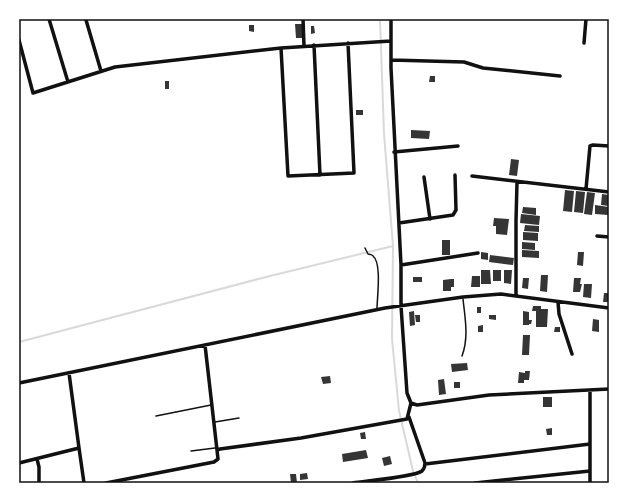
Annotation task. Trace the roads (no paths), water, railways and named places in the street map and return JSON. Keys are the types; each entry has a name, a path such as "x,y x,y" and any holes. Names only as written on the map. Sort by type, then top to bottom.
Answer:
{"street":[{"path":"49,19 68,82"},
{"path":"303,19 304,46"},
{"path":"353,483 414,474 423,470 425,464 409,416 411,403 408,393 399,306 401,265 394,152 391,19"},
{"path":"584,44 586,19"},
{"path":"86,20 101,71"},
{"path":"19,40 33,93 115,67 281,48 391,41"},
{"path":"281,48 288,176 354,173 348,43"},
{"path":"314,45 320,174"},
{"path":"391,60 464,62 483,68 560,76"},
{"path":"394,152 458,146"},
{"path":"586,189 590,146 609,146"},
{"path":"399,223 454,214 456,210 455,175"},
{"path":"472,176 609,192"},
{"path":"424,177 430,219"},
{"path":"516,296 517,182"},
{"path":"597,236 609,237"},
{"path":"401,265 478,253"},
{"path":"19,383 385,308 463,297 501,294 609,308"},
{"path":"558,302 559,314 572,354"},
{"path":"106,483 214,462 218,459 205,345"},
{"path":"69,373 84,483"},
{"path":"411,403 416,405 488,395 609,389"},
{"path":"590,390 590,483"},
{"path":"217,449 301,438 397,422 407,420 409,416"},
{"path":"425,464 590,444"},
{"path":"19,463 79,448"},
{"path":"37,458 39,467 39,483"},
{"path":"475,483 590,471"}],"lane":[{"path":"366,249 368,254 375,258 378,270 377,310"},
{"path":"462,356 466,347 463,297"},
{"path":"156,416 212,405"},
{"path":"214,422 239,418"},
{"path":"191,451 217,449"}],"waterway":[{"path":"380,19 384,134 393,246 392,339 399,411 413,471 418,483"},
{"path":"19,342 266,277 393,246"}]}
